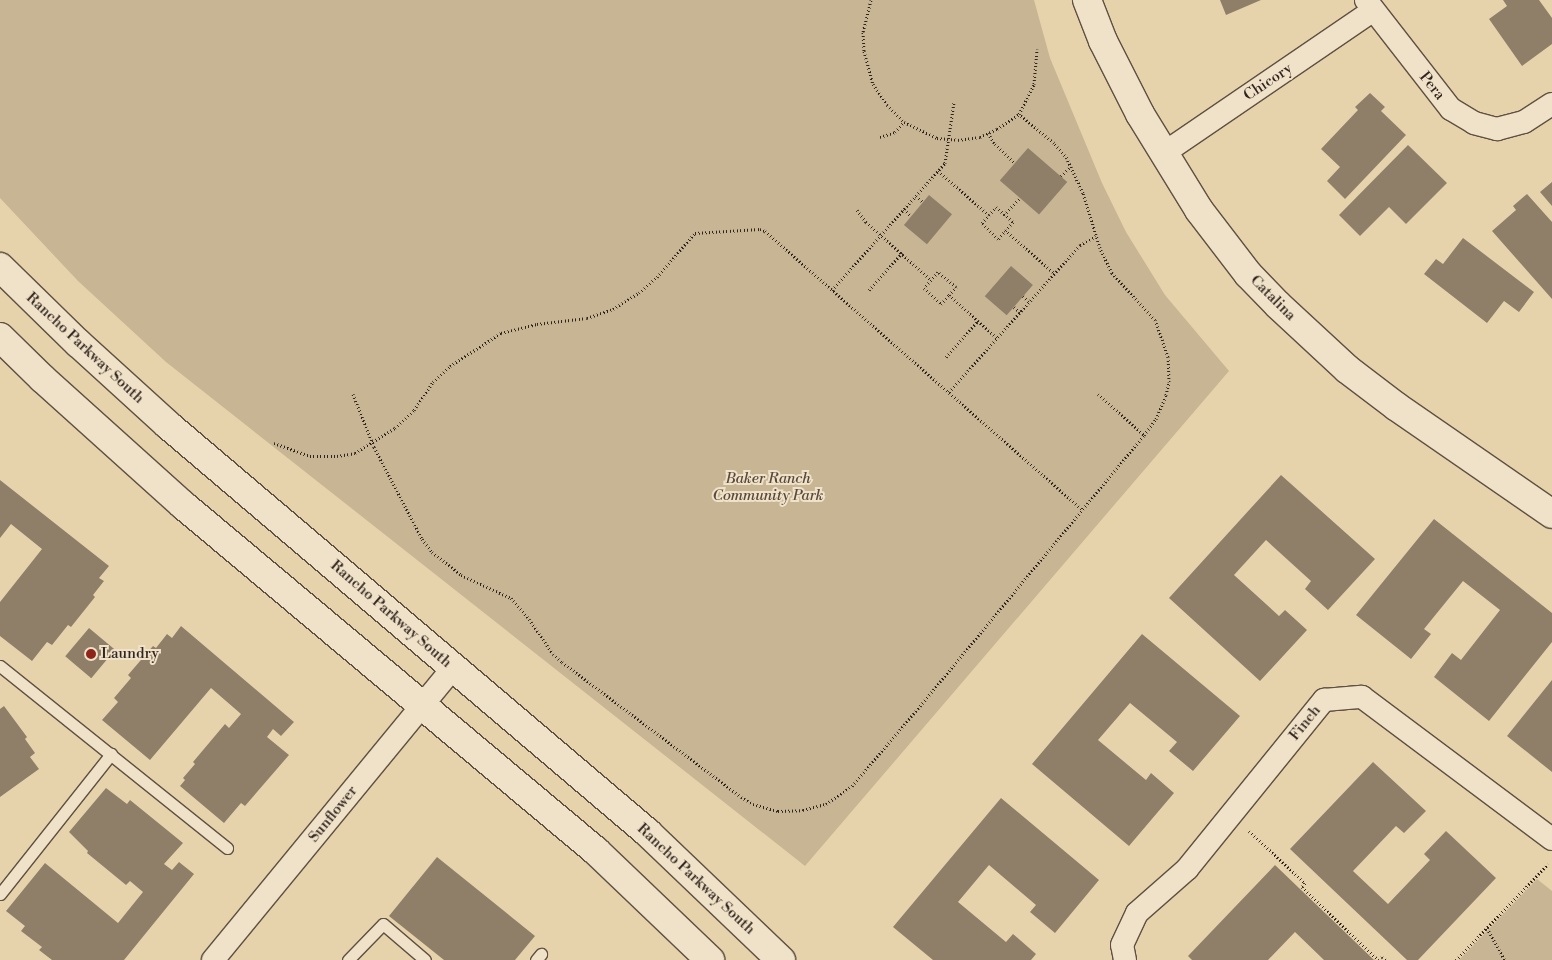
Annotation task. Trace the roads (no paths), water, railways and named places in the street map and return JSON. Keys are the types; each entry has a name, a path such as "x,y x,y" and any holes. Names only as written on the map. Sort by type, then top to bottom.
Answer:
{"street":[{"name":"Catalina","path":"1087,0 1102,41 1164,153 1199,210 1248,274 1314,340 1347,369 1397,407 1552,514"},
{"name":"Chicory","path":"1164,153 1369,6"},
{"name":"Pera","path":"1369,6 1451,109 1474,123 1497,129 1524,122 1552,104"},
{"name":"Rancho Parkway South","path":"0,267 78,343 168,425 648,832 781,960"},
{"path":"0,337 43,379 184,505 596,851 710,960"},
{"name":"Sunflower","path":"213,960 453,668"},
{"name":"Finch","path":"1126,960 1122,946 1138,914 1187,869 1324,700 1362,697 1552,840"}],"lane":[{"path":"0,666 227,848"},
{"path":"0,894 111,754"},
{"path":"348,960 384,924 425,960"}],"place":[{"name":"Laundry","path":"91,654"}],"park label":[{"name":"Baker Ranch Community Park","path":"768,486"}]}
